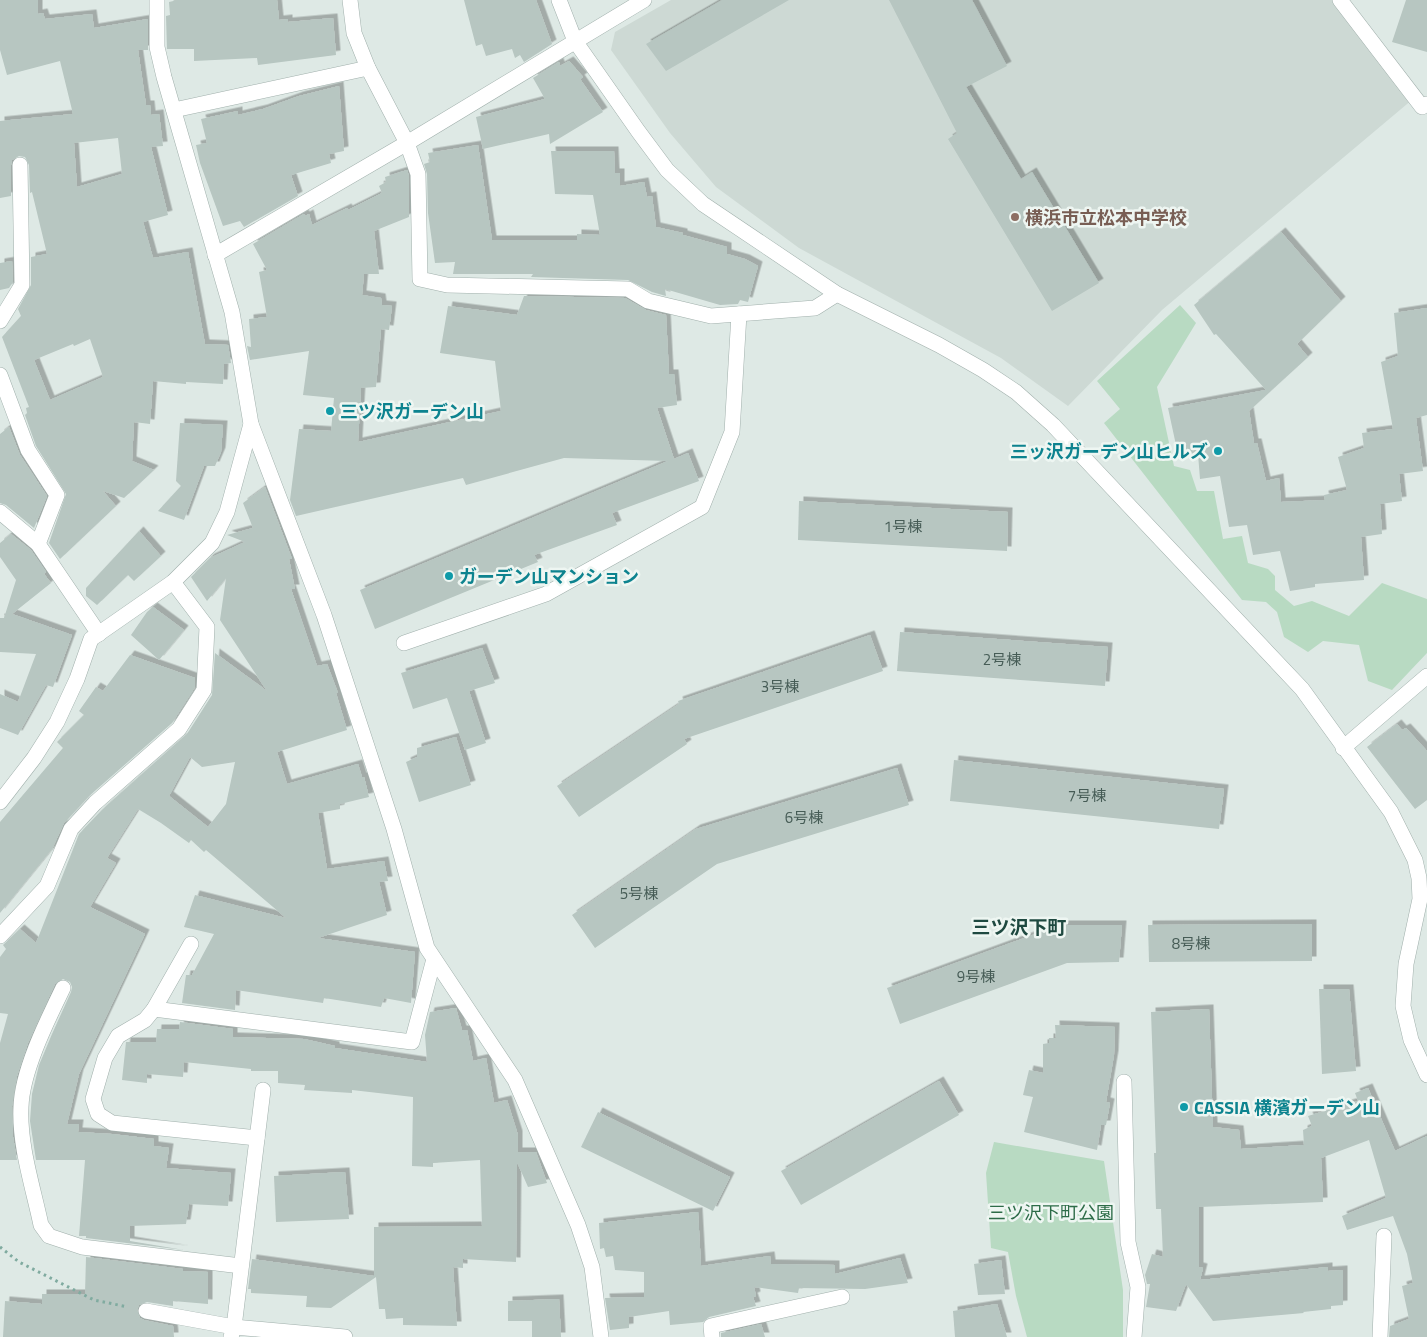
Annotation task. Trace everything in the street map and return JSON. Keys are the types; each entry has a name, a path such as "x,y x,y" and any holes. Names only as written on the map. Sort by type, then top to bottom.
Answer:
{"street":[{"path":"157,0 157,47 232,312 251,424 324,615 394,829 427,948 515,1080 547,1151 578,1226 592,1267 601,1337"},
{"path":"350,0 354,33 368,68 407,142 418,174 420,279 447,285 628,289 648,301 711,316 816,308 837,294"},
{"path":"559,0 576,40 656,155 667,170 702,204 837,294 939,345 983,370 1016,392 1053,425 1302,689 1391,812 1415,860 1419,878 1420,899 1406,964 1402,1006 1411,1040 1427,1075"},
{"path":"215,255 644,0"},
{"path":"1340,0 1422,107 1427,104"},
{"path":"174,110 368,68"},
{"path":"0,321 22,285 20,165"},
{"path":"404,643 546,594 702,507 732,432 739,314"},
{"path":"0,374 28,450 57,495 38,544"},
{"path":"0,802 34,758 57,722 78,679 91,640 173,582 212,543 223,519 241,467 251,424"},
{"path":"0,512 38,544 99,634"},
{"path":"0,936 46,886 71,829 96,803 179,728 204,690 207,626 173,582"},
{"path":"1343,748 1427,676"},
{"path":"191,944 154,1009 145,1020 118,1036 105,1058 93,1098 98,1114 112,1123 257,1138"},
{"path":"154,1009 412,1042 434,959"},
{"path":"63,988 38,1044 28,1074 21,1105 22,1132 40,1225 49,1236 82,1246 241,1266"},
{"path":"1124,1082 1128,1242 1138,1287 1134,1337"},
{"path":"232,1332 263,1090"},
{"path":"1380,1337 1384,1236"},
{"path":"712,1337 711,1326 842,1297"},
{"path":"146,1311 232,1332 345,1337"}],"path":[{"path":"0,1247 19,1262 94,1300 146,1311"}],"shaded area":[{"name":"横浜市立松本中学校","path":"671,0 1332,0 1413,99 1162,310 1068,406 1001,358 799,248 716,187 670,133 611,50 615,32"}],"green space":[{"path":"1180,305 1196,323 1157,387 1174,466 1190,470 1197,491 1214,491 1223,539 1242,536 1248,563 1268,569 1275,576 1275,590 1294,606 1312,601 1349,616 1382,583 1427,599 1427,653 1392,690 1368,681 1359,645 1323,641 1308,652 1284,637 1277,612 1266,602 1242,600 1104,423 1120,409 1097,381"},
{"name":"三ツ沢下町公園","path":"994,1142 1104,1161 1123,1290 1123,1337 1027,1337 1016,1296 1008,1252 991,1248 986,1173"}],"building":[{"path":"0,0 38,0 38,14 43,13 45,19 92,14 94,28 148,19 148,50 138,50 146,105 150,105 151,115 159,114 163,146 151,147 168,215 143,222 153,258 188,252 205,344 228,345 231,363 224,364 223,384 186,382 186,384 153,381 150,424 134,422 132,461 154,470 124,498 103,491 116,506 60,559 49,543 66,494 36,446 25,415 27,413 26,408 29,407 2,337 21,316 18,309 31,285 31,257 47,254 32,192 30,193 29,165 25,157 19,156 12,160 11,196 0,198 0,121 73,114 60,61 7,75 0,50","holes":["118,138 122,174 77,187 74,143","90,339 103,377 50,400 34,360"]},
{"path":"178,0 277,0 279,20 288,19 288,22 333,18 336,55 258,65 257,58 194,61 194,49 167,49 166,16 170,15 169,2"},
{"path":"464,0 536,0 552,44 524,62 520,55 515,58 512,49 486,56 482,44 476,46"},
{"path":"722,0 789,0 666,71 646,44"},
{"path":"889,0 972,0 1007,66 966,87 1021,179 1032,172 1099,283 1052,311 948,139 957,133"},
{"path":"1406,0 1427,0 1427,52 1392,42"},
{"path":"569,61 583,77 580,79 603,112 550,144 549,134 483,149 476,117 545,99 533,78 559,62 560,66"},
{"path":"339,86 344,151 329,154 331,163 291,175 298,196 244,227 240,221 223,226 200,163 196,145 207,143 201,119 238,111 238,115"},
{"path":"478,145 492,240 577,240 577,234 600,235 593,195 555,194 551,151 614,151 615,173 620,173 620,186 644,182 647,197 652,196 656,227 683,233 683,235 727,247 727,254 745,259 758,266 748,302 740,300 738,304 720,305 665,289 666,296 652,292 628,280 531,277 533,274 453,274 455,262 435,263 428,213 427,174 424,164 430,162 428,153"},
{"path":"407,170 409,176 409,217 374,231 379,274 364,274 362,295 381,298 382,305 392,306 389,330 381,329 376,387 361,388 358,442 501,411 495,361 440,353 448,306 517,315 524,296 625,298 646,310 666,315 669,374 674,374 677,405 657,408 674,459 688,453 699,481 612,513 617,525 534,555 538,562 375,629 360,590 668,461 564,458 466,485 463,478 296,516 290,500 299,429 331,431 334,398 303,395 309,351 250,360 247,346 251,347 249,319 267,317 259,272 267,270 253,244 304,214 305,216 309,214 312,225 347,208 348,210 382,193 379,186 386,182 385,177"},
{"name":"三ッ沢ガーデン山ヒルズ","path":"1281,232 1341,301 1297,344 1308,357 1249,411 1254,443 1257,443 1266,481 1279,478 1281,502 1325,500 1324,495 1347,490 1338,457 1364,448 1362,433 1393,429 1381,362 1398,356 1394,313 1427,308 1427,415 1416,418 1423,471 1399,474 1402,501 1380,504 1382,534 1361,537 1364,580 1315,584 1315,587 1290,591 1280,551 1253,555 1247,525 1229,527 1220,476 1200,479 1198,454 1179,459 1168,408 1266,390 1216,334 1214,335 1194,305"},
{"path":"12,261 13,282 9,288 0,290 0,263"},
{"path":"180,423 223,425 221,452 215,466 204,466 184,520 158,511 181,486 176,481"},
{"path":"9,427 20,455 47,496 34,528 6,505 0,503 0,434"},
{"path":"265,487 292,559 289,559 295,589 291,589 317,666 327,664 338,693 336,693 347,730 277,752 287,784 358,764 362,777 364,777 369,797 340,804 340,809 318,813 327,869 384,861 388,881 379,882 387,915 318,938 415,952 411,1003 384,998 381,1007 324,998 323,1003 236,990 235,1010 182,1003 186,975 192,975 214,934 184,927 195,895 286,918 206,850 204,852 191,840 189,843 138,809 107,858 116,863 90,907 145,934 79,1074 67,1124 79,1124 78,1132 154,1139 154,1146 169,1148 166,1168 231,1173 228,1206 189,1204 186,1224 130,1226 130,1241 184,1250 86,1238 86,1236 79,1236 85,1160 36,1160 30,1121 32,1094 39,1065 72,987 70,982 63,979 55,984 28,1043 17,1076 12,1106 13,1137 17,1160 0,1160 0,1043 8,1014 0,1013 0,957 6,949 3,945 20,929 36,943 79,834 102,810 187,734 212,695 215,653 267,691 220,620 226,578 207,601 191,577 210,558 245,542 227,535 253,528 243,503","holes":["190,757 202,767 235,762 226,804 208,827 169,796"]},
{"path":"799,501 1008,512 1007,551 798,540"},
{"path":"139,531 161,556 134,581 128,575 97,605 86,596 86,588"},
{"path":"11,534 31,550 51,583 12,614 72,635 53,687 46,685 18,735 0,728 0,694 18,702 36,654 0,652 0,618 4,618 16,580 0,557 0,543"},
{"path":"153,607 184,630 159,660 131,635 147,612"},
{"path":"900,632 1108,647 1105,686 897,671"},
{"path":"870,635 883,671 684,739 687,744 579,817 557,786 679,704 678,701"},
{"path":"482,648 495,683 469,691 486,743 465,750 447,698 413,709 401,673"},
{"path":"130,655 195,678 195,687 172,723 89,796 64,823 52,849 0,913 0,822 63,748 57,742 84,715 79,711 96,687 103,691"},
{"path":"1397,724 1402,730 1406,728 1427,751 1427,800 1415,809 1367,747"},
{"path":"456,737 471,785 419,802 406,762 417,757 417,748"},
{"path":"954,760 1224,789 1219,829 950,801"},
{"path":"897,768 909,805 717,864 595,948 572,915 696,829"},
{"path":"1312,924 1312,961 1149,962 1148,925"},
{"path":"1060,925 1122,925 1119,962 1067,963 900,1024 887,988"},
{"path":"1319,989 1349,989 1356,1071 1322,1074"},
{"path":"456,1008 462,1030 467,1030 473,1061 486,1058 494,1103 507,1100 518,1135 518,1152 536,1152 547,1183 528,1187 517,1162 516,1262 463,1259 463,1268 453,1267 457,1326 403,1325 403,1318 386,1319 385,1309 379,1309 376,1277 331,1308 306,1307 307,1296 251,1293 251,1289 248,1289 252,1259 374,1276 374,1227 482,1226 480,1160 433,1163 433,1167 412,1166 413,1097 352,1090 352,1093 304,1090 305,1085 278,1083 278,1071 251,1071 251,1069 184,1062 183,1077 147,1074 147,1083 122,1080 126,1042 156,1042 157,1029 179,1029 180,1022 233,1029 233,1037 304,1039 335,1046 335,1048 427,1062 425,1035 430,1012"},
{"path":"1209,1009 1213,1127 1239,1130 1241,1149 1304,1145 1303,1130 1312,1126 1308,1116 1358,1101 1355,1093 1368,1088 1395,1151 1427,1136 1427,1337 1389,1337 1390,1326 1409,1319 1402,1286 1413,1283 1407,1254 1393,1216 1347,1230 1342,1216 1386,1198 1369,1140 1321,1158 1323,1202 1199,1207 1199,1267 1203,1268 1200,1280 1328,1267 1328,1271 1343,1270 1343,1305 1331,1306 1331,1309 1304,1313 1213,1321 1186,1284 1176,1311 1146,1307 1150,1284 1147,1284 1145,1275 1152,1254 1163,1257 1161,1209 1156,1209 1151,1012"},
{"path":"1055,1025 1115,1027 1114,1055 1106,1102 1110,1103 1106,1125 1101,1125 1097,1150 1024,1132 1033,1097 1023,1095 1029,1070 1043,1073 1043,1044 1049,1043 1049,1038 1056,1038"},
{"path":"939,1081 959,1115 801,1205 781,1171"},
{"path":"598,1112 730,1177 713,1211 581,1147"},
{"path":"345,1172 349,1219 276,1222 274,1176"},
{"path":"698,1212 701,1266 770,1256 771,1264 835,1265 835,1274 900,1258 908,1283 865,1289 799,1288 798,1293 754,1287 756,1296 753,1297 756,1306 709,1317 703,1322 670,1325 669,1311 629,1317 629,1328 610,1330 605,1298 644,1297 644,1272 615,1270 613,1256 606,1257 604,1248 600,1249 599,1223"},
{"path":"86,1257 183,1269 183,1271 208,1272 208,1304 173,1301 173,1306 147,1302 139,1305 137,1310 140,1318 173,1326 174,1337 3,1337 5,1301 42,1304 42,1294 85,1294"},
{"path":"1001,1260 1005,1294 978,1295 974,1264"},
{"path":"559,1299 561,1337 532,1337 532,1321 508,1321 508,1301"},
{"path":"997,1304 1007,1337 955,1337 953,1311"},
{"path":"761,1324 765,1337 721,1337 721,1333"}],"place":[{"name":"横浜市立松本中学校","path":"1015,217"},
{"name":"三ツ沢ガーデン山","path":"330,411"},
{"name":"三ッ沢ガーデン山ヒルズ","path":"1218,451"},
{"name":"ガーデン山マンション","path":"449,576"},
{"name":"CASSIA 横濱ガーデン山","path":"1184,1107"}],"district":[{"name":"三ツ沢下町","path":"1019,926"}]}
